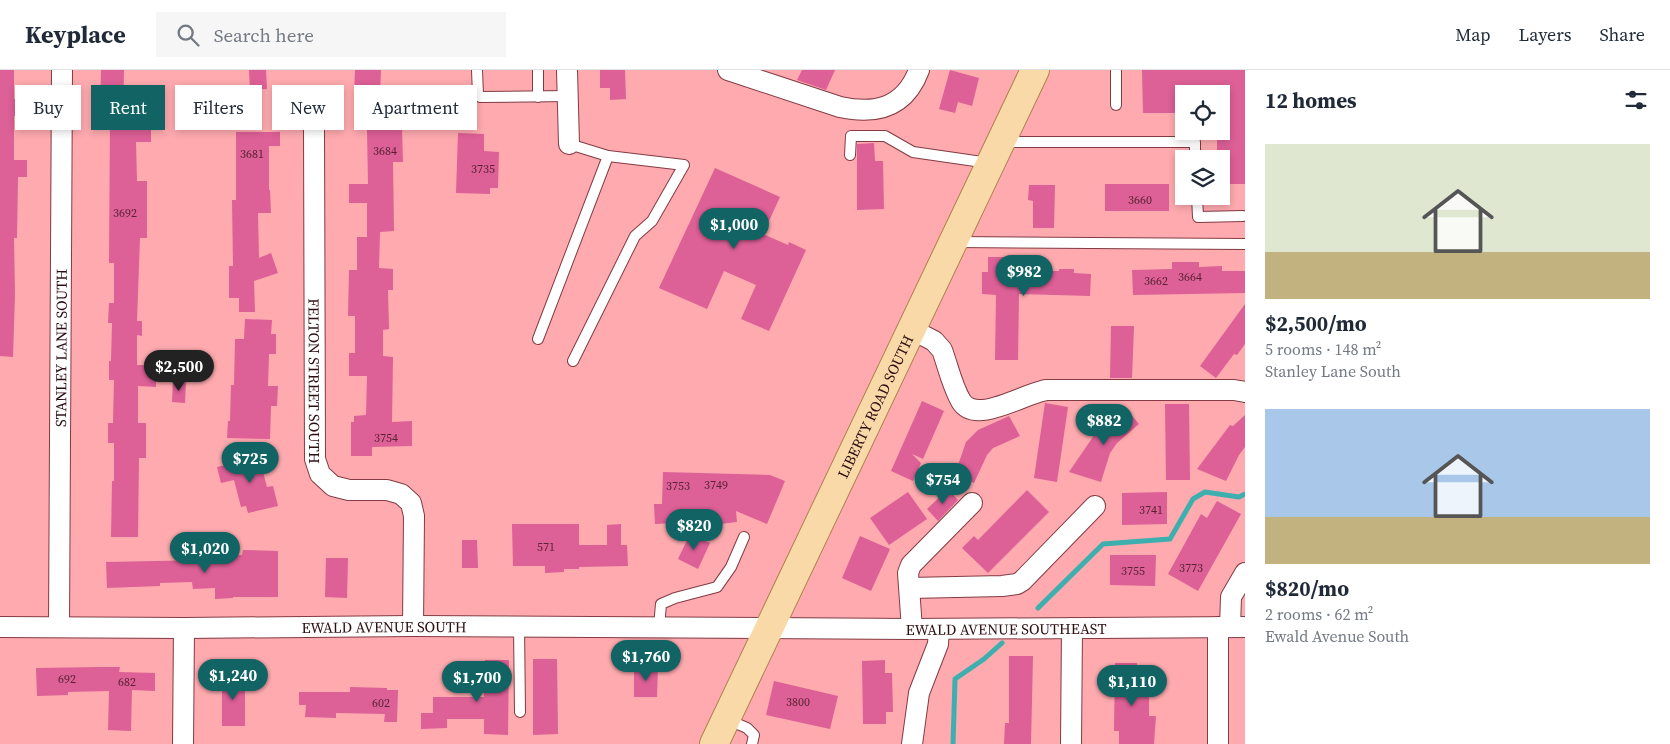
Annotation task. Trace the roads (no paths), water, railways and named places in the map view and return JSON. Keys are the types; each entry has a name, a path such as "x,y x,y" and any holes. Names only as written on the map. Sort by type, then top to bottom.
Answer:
{"main road":[{"name":"LIBERTY ROAD SOUTH","path":"714,744 996,153 1029,72"}],"street":[{"name":"STANLEY LANE SOUTH","path":"59,627 62,70"},
{"path":"567,70 569,144"},
{"path":"728,70 840,108 855,110 885,107 896,102 912,86 919,70"},
{"name":"FELTON STREET SOUTH","path":"314,130 315,458 320,474 333,486 349,490 387,490 401,494 411,503 414,516 413,626"},
{"path":"911,329 939,344 960,400 967,407 980,410 992,409 1033,393 1048,390 1234,390 1245,392"},
{"path":"912,629 908,573 911,565 972,503"},
{"path":"910,588 1002,586 1022,582 1095,506"},
{"path":"1218,744 1231,627 1231,596 1245,574"},
{"name":"EWALD AVENUE SOUTH","path":"0,627 519,626 768,628"},
{"name":"EWALD AVENUE SOUTHEAST","path":"768,628 1231,627"},
{"path":"183,744 184,628"},
{"path":"1071,744 1072,628"},
{"path":"912,744 919,694 938,644 939,629"}],"lane":[{"path":"477,70 478,95 480,97 567,96"},
{"path":"538,70 538,97"},
{"path":"1116,70 1116,106"},
{"path":"850,155 851,136 886,136 913,152 996,153 1195,142 1195,150"},
{"path":"569,144 608,156 684,165 652,221 635,236 573,360"},
{"path":"538,339 608,156"},
{"path":"1197,205 1198,217 1243,216"},
{"path":"953,242 1245,244"},
{"path":"659,627 661,604 675,598 717,587 731,567 744,537"},
{"path":"519,626 520,712"},
{"path":"726,719 747,728 753,740"}],"waterway":[{"path":"1038,608 1103,544 1170,539 1193,499 1205,492 1239,497 1245,494"},
{"path":"953,744 955,679 984,659 1002,643"}]}
